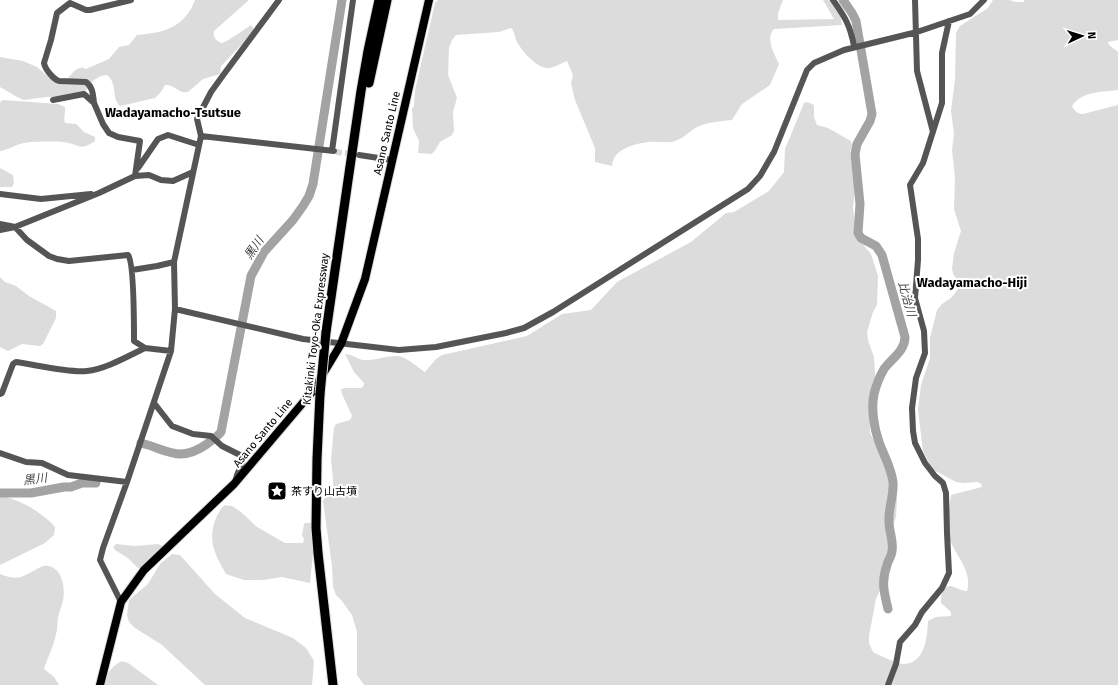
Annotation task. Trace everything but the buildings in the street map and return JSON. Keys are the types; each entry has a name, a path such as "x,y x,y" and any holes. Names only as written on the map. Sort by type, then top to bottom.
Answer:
{"highway":[{"name":"Kitakinki Toyo-Oka Expressway","path":"333,685 316,528 317,434 326,332 362,84 379,0"},
{"name":"Kitakinki Toyo-Oka Expressway","path":"349,181 375,51 387,0"},
{"name":"Kitakinki Toyo-Oka Expressway","path":"317,481 337,685"}],"main road":[{"name":"Asano Santo Line","path":"100,685 121,602 144,570 234,484 312,392 341,344 365,279 429,0"}],"street":[{"path":"131,0 90,10 86,10 70,3 56,13 51,40 44,63 56,80 86,82 89,84 92,88 94,103 103,124 109,133 118,137 140,141 135,176"},
{"path":"121,602 100,560 171,351 175,309 174,262 201,136 197,119 211,92 279,0"},
{"path":"201,136 334,151 353,0"},
{"path":"833,0 847,19 852,33 854,46"},
{"path":"915,0 917,71 933,132"},
{"path":"175,309 303,339 399,350 436,347 524,328 553,312 748,189 760,176 774,152 807,70 814,63 854,46 917,32 970,14 984,0"},
{"path":"888,685 896,664 900,642 915,625 922,612 942,588 949,573 946,493 943,482 935,476 925,463 915,443 913,431 912,408 916,378 925,353 924,331 915,298 918,239 910,185 923,163 942,103 942,53 949,21"},
{"path":"53,100 84,94 94,103"},
{"path":"137,169 158,139 168,135 199,145"},
{"path":"359,155 392,160"},
{"path":"0,230 15,227 99,193 135,176 149,175 161,180 173,181 193,172"},
{"path":"0,194 41,199 99,193"},
{"path":"0,224 15,227 27,240 49,256 57,259 69,261 128,255 132,270 134,341 145,348 171,351"},
{"path":"132,270 174,262"},
{"path":"0,394 2,393 12,364 16,362 68,370 88,371 105,367 145,348"},
{"path":"154,403 172,426 193,434 211,436 222,446 240,455 243,462 234,484"},
{"path":"0,453 26,462 42,463 68,475 127,482"}],"shaded area":[{"path":"195,0 249,0 214,31 215,38 221,43 251,25 254,29 253,33 221,66 220,74 203,79 188,92 182,92 171,86 165,85 155,98 120,106 117,103 114,87 107,75 96,79 84,92 62,97 46,97 24,100 0,87 0,57 23,61 37,67 54,82 63,81 79,68 86,69 109,59 119,47 129,45 137,35 165,30 172,27 186,17"},
{"path":"438,0 783,0 778,13 778,20 834,19 823,0 831,0 840,14 842,25 774,29 771,33 770,42 779,64 770,85 742,104 732,120 702,125 695,128 679,140 672,142 648,142 625,148 616,155 612,166 595,162 595,148 575,100 571,83 573,75 567,61 554,67 542,67 529,58 522,50 511,28 499,32 456,35 452,40 449,48 448,75 457,98 453,112 454,131 452,135 440,142 431,154 418,153 419,141 413,128 412,109 414,106 415,90 435,3"},
{"path":"993,0 1024,2 1024,0 1118,0 1118,40 1108,42 1109,45 1118,52 1118,90 1093,93 1081,97 1072,106 1076,112 1083,114 1118,105 1118,685 364,685 357,675 357,632 352,615 336,595 333,587 332,566 323,501 325,498 333,495 331,459 334,428 336,424 350,420 352,416 341,390 344,388 360,388 363,387 364,383 354,372 345,354 363,360 398,356 408,360 425,372 436,359 442,355 527,336 562,314 591,310 617,282 691,242 726,213 734,212 769,191 784,172 785,149 804,103 807,102 814,105 814,117 817,125 828,128 851,141 852,145 850,152 855,189 853,208 856,231 861,242 871,254 878,276 877,305 873,312 867,332 874,357 875,374 875,386 870,397 870,433 888,467 896,488 897,500 896,517 892,528 894,544 893,556 887,575 876,599 869,643 874,653 897,663 904,664 917,659 924,648 928,621 936,617 951,616 951,612 941,603 941,595 943,591 949,586 967,591 968,583 965,568 952,545 947,530 951,495 982,487 978,482 956,482 932,469 923,451 918,410 921,385 930,358 930,338 937,310 942,304 952,297 961,285 960,281 954,276 952,269 954,253 961,231 954,209 955,178 952,150 954,134 951,111 955,79 956,33 960,26 988,8"},
{"path":"3,100 58,104 65,107 65,123 76,124 84,132 95,137 95,141 82,147 60,142 28,142 0,151 0,102"},
{"path":"0,168 13,175 14,183 12,187 0,187"},
{"path":"0,277 5,282 16,286 29,296 56,311 56,318 43,344 40,346 22,344 8,351 0,347"},
{"path":"0,496 7,497 30,507 55,527 54,535 45,543 0,565"},
{"path":"225,505 232,506 257,527 285,543 303,543 304,539 302,535 304,524 313,523 315,534 310,583 282,577 263,580 244,580 226,574 214,549 212,540 216,518 218,513"},
{"path":"116,544 135,546 158,544 164,546 140,569 128,558 115,550 113,547"},
{"path":"172,554 180,555 215,594 245,618 293,638 306,648 314,661 312,685 205,685 162,645 135,628 129,622 127,615 129,600 148,584 160,564"},
{"path":"43,566 54,568 58,572 64,588 63,600 58,618 57,632 44,669 54,677 59,685 0,685 0,574 7,577 18,578"},
{"path":"122,661 128,663 158,685 102,685 109,671"}],"waterway":[{"name":"黒川","path":"141,443 174,453 189,453 198,450 221,432 251,276 264,252 293,220 303,206 309,196 313,184 342,0"},
{"name":"比治川","path":"843,0 856,21 872,114 870,121 857,144 855,154 860,204 858,233 861,238 876,246 882,255 905,337 903,346 898,354 884,369 873,400 876,431 889,466 893,482 889,522 892,547 884,577 884,592 888,609"},
{"name":"黒川","path":"0,493 31,493 71,487 82,483 96,483"}],"tunnel":[{"path":"336,152 355,154"}],"place":[{"name":"茶すり山古墳","path":"277,491"}],"district":[{"name":"Wadayamacho-Tsutsue","path":"173,112"},
{"name":"Wadayamacho-Hiji","path":"972,282"}]}
